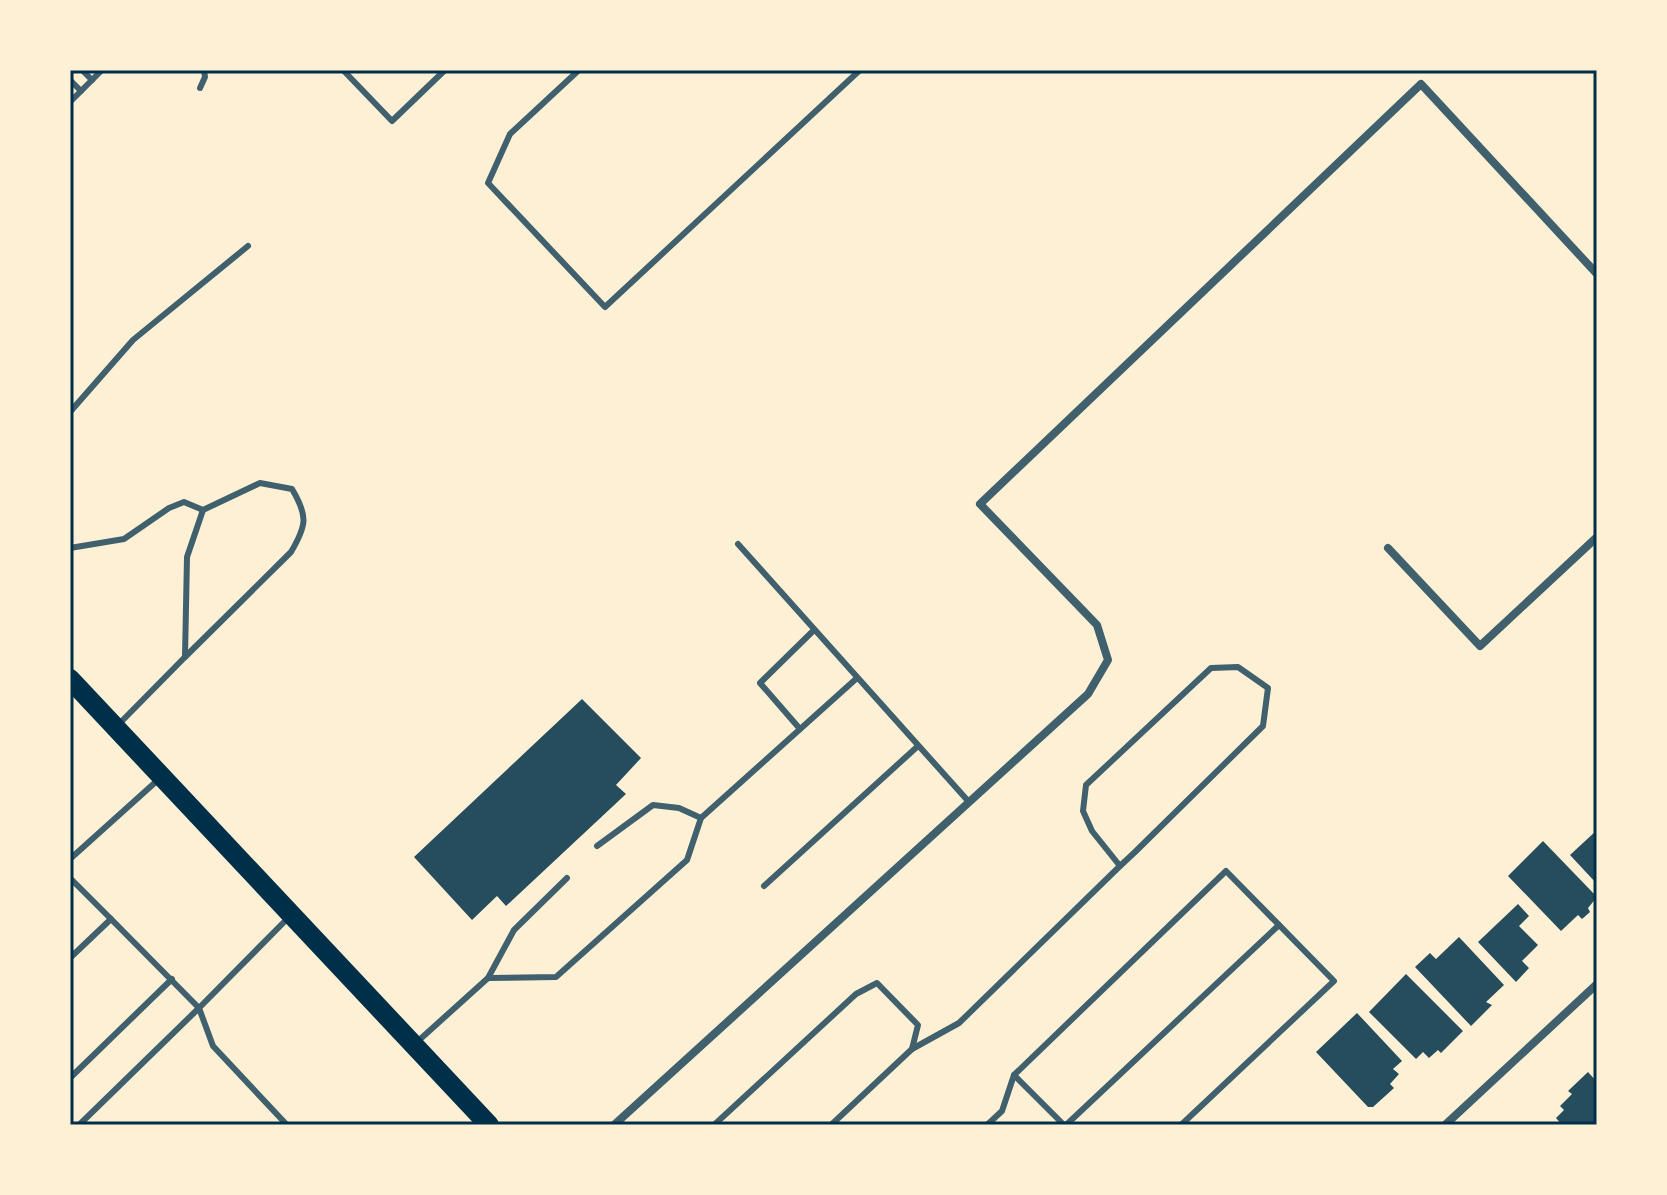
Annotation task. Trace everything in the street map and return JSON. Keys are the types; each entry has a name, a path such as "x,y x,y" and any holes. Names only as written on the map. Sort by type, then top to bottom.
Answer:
{"main road":[{"path":"70,679 484,1123"}],"street":[{"path":"614,1125 1088,694 1108,660 1097,625 980,504 1421,84 1597,274"},
{"path":"1388,548 1480,646 1597,537"},
{"path":"1445,1125 1597,984"}],"lane":[{"path":"82,70 92,80"},
{"path":"70,102 102,70"},
{"path":"200,88 205,77 204,70"},
{"path":"343,70 392,121 445,70"},
{"path":"579,70 510,134 488,183 605,307 857,71"},
{"path":"70,80 81,91"},
{"path":"70,412 133,340 248,246"},
{"path":"115,727 291,552 303,532 304,510 292,489 260,483 203,510 187,557 185,657"},
{"path":"70,548 124,539 169,508 184,502 203,510"},
{"path":"738,544 969,802"},
{"path":"800,729 760,683 814,630"},
{"path":"831,1125 912,1049 959,1023 1120,866 1263,726 1268,688 1238,667 1211,668 1086,785 1083,811 1092,831 1120,866"},
{"path":"488,978 556,977 687,860 701,818 857,678"},
{"path":"764,886 918,746"},
{"path":"70,859 161,776"},
{"path":"597,846 653,805 679,808 701,818"},
{"path":"987,1125 1002,1111 1014,1075 1226,871 1334,981 1181,1125"},
{"path":"70,878 199,1008 213,1046 287,1125"},
{"path":"413,1045 488,978 514,930 567,878"},
{"path":"79,1125 291,915"},
{"path":"70,958 111,919"},
{"path":"1014,1075 1065,1125 1279,925"},
{"path":"70,1078 172,979"},
{"path":"714,1125 856,994 877,983 918,1025 912,1049"}],"building":[{"path":"582,699 641,758 616,785 626,794 506,906 497,896 472,920 414,857"},
{"path":"1597,830 1597,884 1570,855"},
{"path":"1543,841 1597,897 1588,908 1590,912 1582,919 1578,915 1561,931 1508,876"},
{"path":"1518,904 1529,916 1519,926 1538,945 1522,961 1529,968 1516,982 1478,942"},
{"path":"1459,937 1504,985 1486,1002 1492,1005 1471,1026 1415,967 1430,953 1436,959"},
{"path":"1406,974 1463,1031 1441,1053 1438,1050 1429,1058 1423,1052 1416,1059 1369,1012"},
{"path":"1357,1013 1402,1061 1393,1069 1399,1074 1390,1084 1394,1088 1373,1107 1368,1107 1316,1052"},
{"path":"1588,1072 1597,1082 1597,1125 1562,1125 1556,1118 1564,1110 1560,1106 1572,1094 1568,1091"}]}
